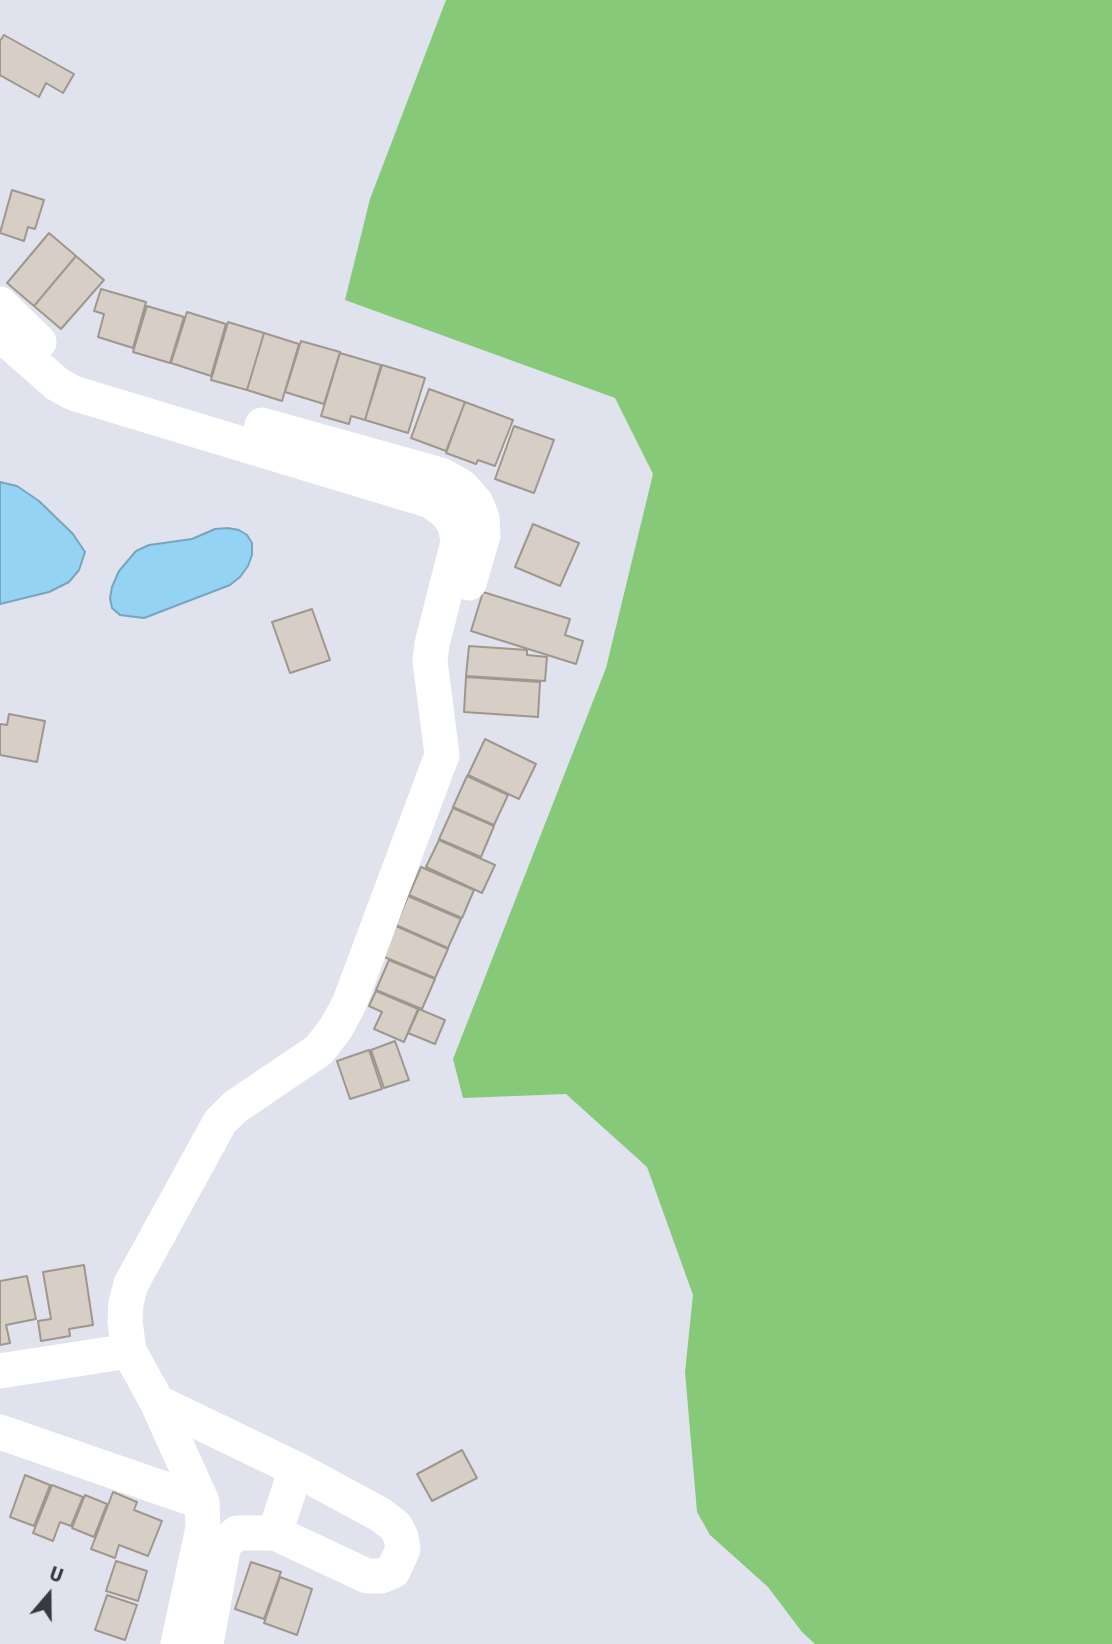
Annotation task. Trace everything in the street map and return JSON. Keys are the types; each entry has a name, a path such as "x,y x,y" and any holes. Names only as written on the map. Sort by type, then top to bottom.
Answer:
{"lane":[{"path":"0,304 65,367 82,375 441,475 462,487 476,503 482,518 483,535 453,637 447,669 442,755 349,1004 336,1028 319,1050 235,1107 220,1122 131,1284 125,1322 129,1350 157,1402 202,1502 203,1528 178,1644"},
{"path":"0,334 57,384 73,393 431,501 447,513 455,525 458,542 432,644 430,662 442,755"},
{"path":"0,1371 129,1350"},
{"path":"157,1402 296,1469 382,1516 395,1526 401,1537 403,1549 393,1571 381,1576 367,1576 275,1534 237,1533 224,1544 206,1644"},
{"path":"0,1432 202,1502"},
{"path":"275,1534 296,1469"}],"green space":[{"path":"446,0 1112,0 1112,1644 815,1644 802,1632 768,1587 710,1535 697,1512 685,1372 693,1295 647,1167 566,1094 463,1098 453,1059 606,668 653,474 615,398 345,300 370,199"}],"water":[{"path":"0,482 17,486 39,501 73,534 85,552 79,570 69,582 49,592 0,604"},
{"path":"228,528 247,535 252,543 248,566 230,585 144,618 120,615 112,608 112,587 119,571 136,551 149,545 192,539 215,529"}],"building":[{"path":"4,35 74,74 63,93 46,83 39,97 0,75 0,41"},
{"path":"12,190 44,200 35,229 28,227 24,241 0,233"},
{"path":"49,233 76,256 34,306 7,283"},
{"path":"76,256 104,280 61,329 34,306"},
{"path":"101,289 146,302 133,348 98,337 104,314 94,311"},
{"path":"147,306 184,317 170,363 133,352"},
{"path":"187,312 226,324 211,376 171,363"},
{"path":"228,322 264,333 247,390 211,380"},
{"path":"264,333 299,344 282,401 247,390"},
{"path":"301,341 340,352 324,404 285,392"},
{"path":"340,353 381,365 365,420 351,416 349,424 321,416"},
{"path":"382,365 425,378 408,433 365,420"},
{"path":"429,389 465,402 446,451 411,438"},
{"path":"465,402 513,420 495,466 478,460 476,464 446,453"},
{"path":"514,426 554,440 534,493 495,479"},
{"path":"533,524 579,543 560,586 515,567"},
{"path":"483,592 570,619 565,635 583,641 576,664 471,631"},
{"path":"312,609 330,660 290,673 272,622"},
{"path":"469,646 527,650 527,655 547,657 545,681 466,676"},
{"path":"466,677 540,682 538,717 464,712"},
{"path":"9,714 45,721 37,762 0,755 0,724 7,725"},
{"path":"485,739 536,764 519,799 468,775"},
{"path":"467,776 508,795 494,825 453,807"},
{"path":"453,808 494,826 481,857 439,839"},
{"path":"439,840 495,865 482,893 426,867"},
{"path":"421,867 474,890 462,918 409,895"},
{"path":"408,896 461,919 448,948 396,925"},
{"path":"396,926 448,949 435,978 382,956"},
{"path":"389,960 435,979 422,1009 376,990"},
{"path":"376,991 418,1009 404,1042 374,1029 382,1012 369,1006"},
{"path":"419,1009 445,1020 435,1044 408,1033"},
{"path":"395,1041 409,1080 384,1088 371,1050"},
{"path":"369,1050 382,1089 350,1099 337,1061"},
{"path":"84,1265 93,1325 69,1329 70,1336 41,1341 38,1321 51,1319 43,1272"},
{"path":"27,1276 36,1319 6,1325 10,1343 0,1345 0,1281"},
{"path":"462,1450 477,1478 432,1501 417,1474"},
{"path":"25,1475 50,1485 34,1526 10,1517"},
{"path":"52,1485 83,1497 71,1526 60,1522 53,1541 33,1533"},
{"path":"113,1492 137,1502 134,1510 162,1521 148,1556 119,1545 115,1558 91,1549"},
{"path":"85,1495 107,1504 94,1537 72,1528"},
{"path":"116,1561 147,1571 138,1601 106,1591"},
{"path":"251,1562 281,1572 264,1619 235,1609"},
{"path":"280,1577 312,1589 297,1635 264,1623"},
{"path":"107,1595 137,1605 125,1640 95,1630"}]}
